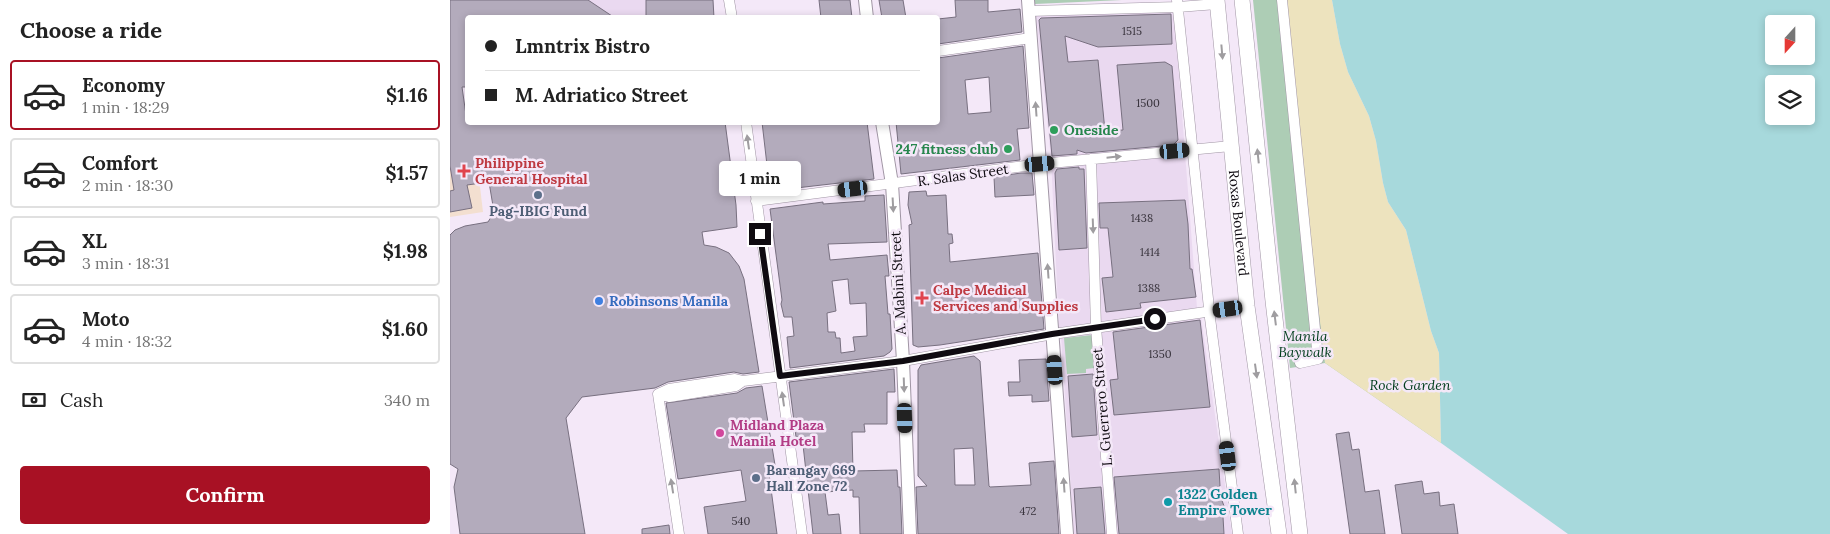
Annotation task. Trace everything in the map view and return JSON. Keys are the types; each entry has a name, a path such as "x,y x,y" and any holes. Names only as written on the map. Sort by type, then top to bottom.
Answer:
{"highway":[{"name":"Roxas Boulevard","path":"1242,0 1273,301 1300,534"},
{"name":"Roxas Boulevard","path":"1217,2 1247,306 1279,534"}],"main road":[{"path":"866,0 868,15"},
{"path":"1028,6 1067,534"},
{"name":"A. Mabini Street","path":"882,125 892,184 903,361 910,534"}],"street":[{"path":"729,0 732,15"},
{"path":"1282,0 1318,359 1300,363"},
{"path":"1028,6 1217,2"},
{"path":"1178,4 1210,311 1238,534"},
{"path":"940,51 1031,38"},
{"path":"746,125 802,534"},
{"name":"R. Salas Street","path":"756,201 1040,164 1231,146"},
{"name":"L. Guerrero Street","path":"1091,159 1096,327 1112,534"},
{"path":"679,534 658,394 669,390 726,380 735,379 742,381 903,361 1052,334 1247,306"}],"shaded area":[{"path":"457,0 713,0 714,15 466,15"},
{"path":"1332,0 1830,0 1830,534 1568,534 1441,443 1439,353 1431,331 1406,230 1388,202 1369,116 1348,72 1340,44"},
{"path":"1174,10 1197,308 1059,329 1051,158 1036,15"},
{"name":"Philippine General Hospital","path":"473,128 483,212 450,217 450,131"},
{"path":"1201,317 1232,534 1074,534 1061,336"}],"green space":[{"path":"1035,0 1122,0 1035,4"},
{"path":"1253,0 1284,0 1441,443 1325,363 1290,368"},
{"path":"1092,335 1094,368 1086,369 1086,373 1067,374 1064,338"}],"sand":[{"path":"1284,0 1332,0 1340,44 1348,72 1369,116 1388,202 1406,230 1431,331 1439,353 1441,443 1325,363"}],"building":[{"name":"Robinsons Manila","path":"450,0 588,0 610,15 465,15 465,87 462,87 465,125 725,125 737,227 702,232 704,245 716,247 729,253 739,266 744,279 759,372 743,374 734,372 668,382 655,388 582,397 566,418 585,534 460,534 454,487 458,469 450,464 450,235 455,230 465,226 488,222 494,212 489,182 467,185 472,208 450,212 450,191 454,190 450,166"},
{"path":"646,0 713,0 714,15 646,15"},
{"path":"819,0 850,0 852,15 821,15"},
{"path":"879,0 903,0 906,15 882,15"},
{"path":"955,0 988,0 988,12 1020,9 1022,32 940,44 940,19 956,17"},
{"path":"1171,14 1172,44 1098,47 1065,36 1068,62 1098,60 1105,131 1123,130 1117,65 1165,62 1172,66 1178,140 1173,145 1086,153 1077,150 1077,154 1052,156 1039,20 1041,18"},
{"path":"1023,46 1029,128 1017,129 1020,160 901,174 896,125 940,125 940,58","holes":["989,77 991,112 968,114 965,80"]},
{"path":"762,125 867,125 874,179 770,191"},
{"path":"1079,167 1079,169 1084,169 1087,248 1059,250 1055,173 1057,169"},
{"path":"1032,173 1034,195 995,197 994,177"},
{"path":"926,191 927,196 946,195 948,234 952,234 953,243 949,244 950,262 1038,253 1044,329 940,345 918,347 913,345 909,225 912,224 908,205 909,192"},
{"path":"884,195 887,242 828,244 830,260 887,255 889,276 885,276 892,349 884,356 790,368 787,337 794,336 792,317 784,317 781,304 770,209 823,202 823,204 865,201 865,196","holes":["848,279 850,304 866,303 867,336 853,337 855,351 841,353 840,338 836,338 835,332 828,332 827,313 836,311 832,281"]},
{"path":"1185,200 1190,269 1192,269 1196,297 1140,303 1141,308 1106,312 1102,278 1113,277 1108,228 1100,228 1099,203"},
{"path":"1200,320 1210,407 1114,415 1110,380 1118,379 1113,332"},
{"path":"974,356 980,361 989,486 1031,485 1029,463 1054,461 1059,534 918,534 916,487 927,486 918,476 918,370 921,365","holes":["973,448 975,485 955,485 954,449"]},
{"path":"1046,359 1049,401 1032,402 1032,395 1009,396 1008,382 1020,382 1019,360"},
{"path":"894,369 895,392 887,392 887,424 864,424 865,432 852,432 853,471 897,470 898,487 900,487 902,534 860,534 859,497 853,497 853,490 825,492 828,515 839,514 841,534 813,534 802,436 796,437 789,382"},
{"path":"1093,374 1097,435 1072,437 1068,376"},
{"name":"Midland Plaza Manila Hotel","path":"762,386 775,465 768,466 777,534 708,534 704,507 746,501 741,470 678,479 666,403 737,393 746,388"},
{"path":"1349,432 1352,450 1359,449 1365,492 1379,490 1385,534 1350,534 1336,434"},
{"name":"1322 Golden Empire Tower","path":"1219,469 1220,486 1217,487 1224,506 1224,534 1119,534 1114,477"},
{"path":"1422,481 1424,494 1439,492 1440,506 1454,504 1458,534 1402,534 1395,485"},
{"path":"1101,487 1105,534 1077,534 1074,489"},
{"path":"669,525 670,534 642,534 642,529"}],"place":[{"name":"Oneside","path":"1054,130"},
{"name":"247 fitness club","path":"1008,149"},
{"name":"Philippine General Hospital","path":"464,171"},
{"name":"Pag-IBIG Fund","path":"538,195"},
{"name":"Calpe Medical Services and Supplies","path":"922,298"},
{"name":"Robinsons Manila","path":"599,301"},
{"name":"Midland Plaza Manila Hotel","path":"720,433"},
{"name":"Barangay 669 Hall Zone 72","path":"756,478"},
{"name":"1322 Golden Empire Tower","path":"1168,502"}],"route":[{"path":"760,234 780,376 903,361 1052,334 1155,319"}],"park label":[{"name":"Manila Baywalk","path":"1305,344"},
{"name":"Rock Garden","path":"1410,385"}]}
